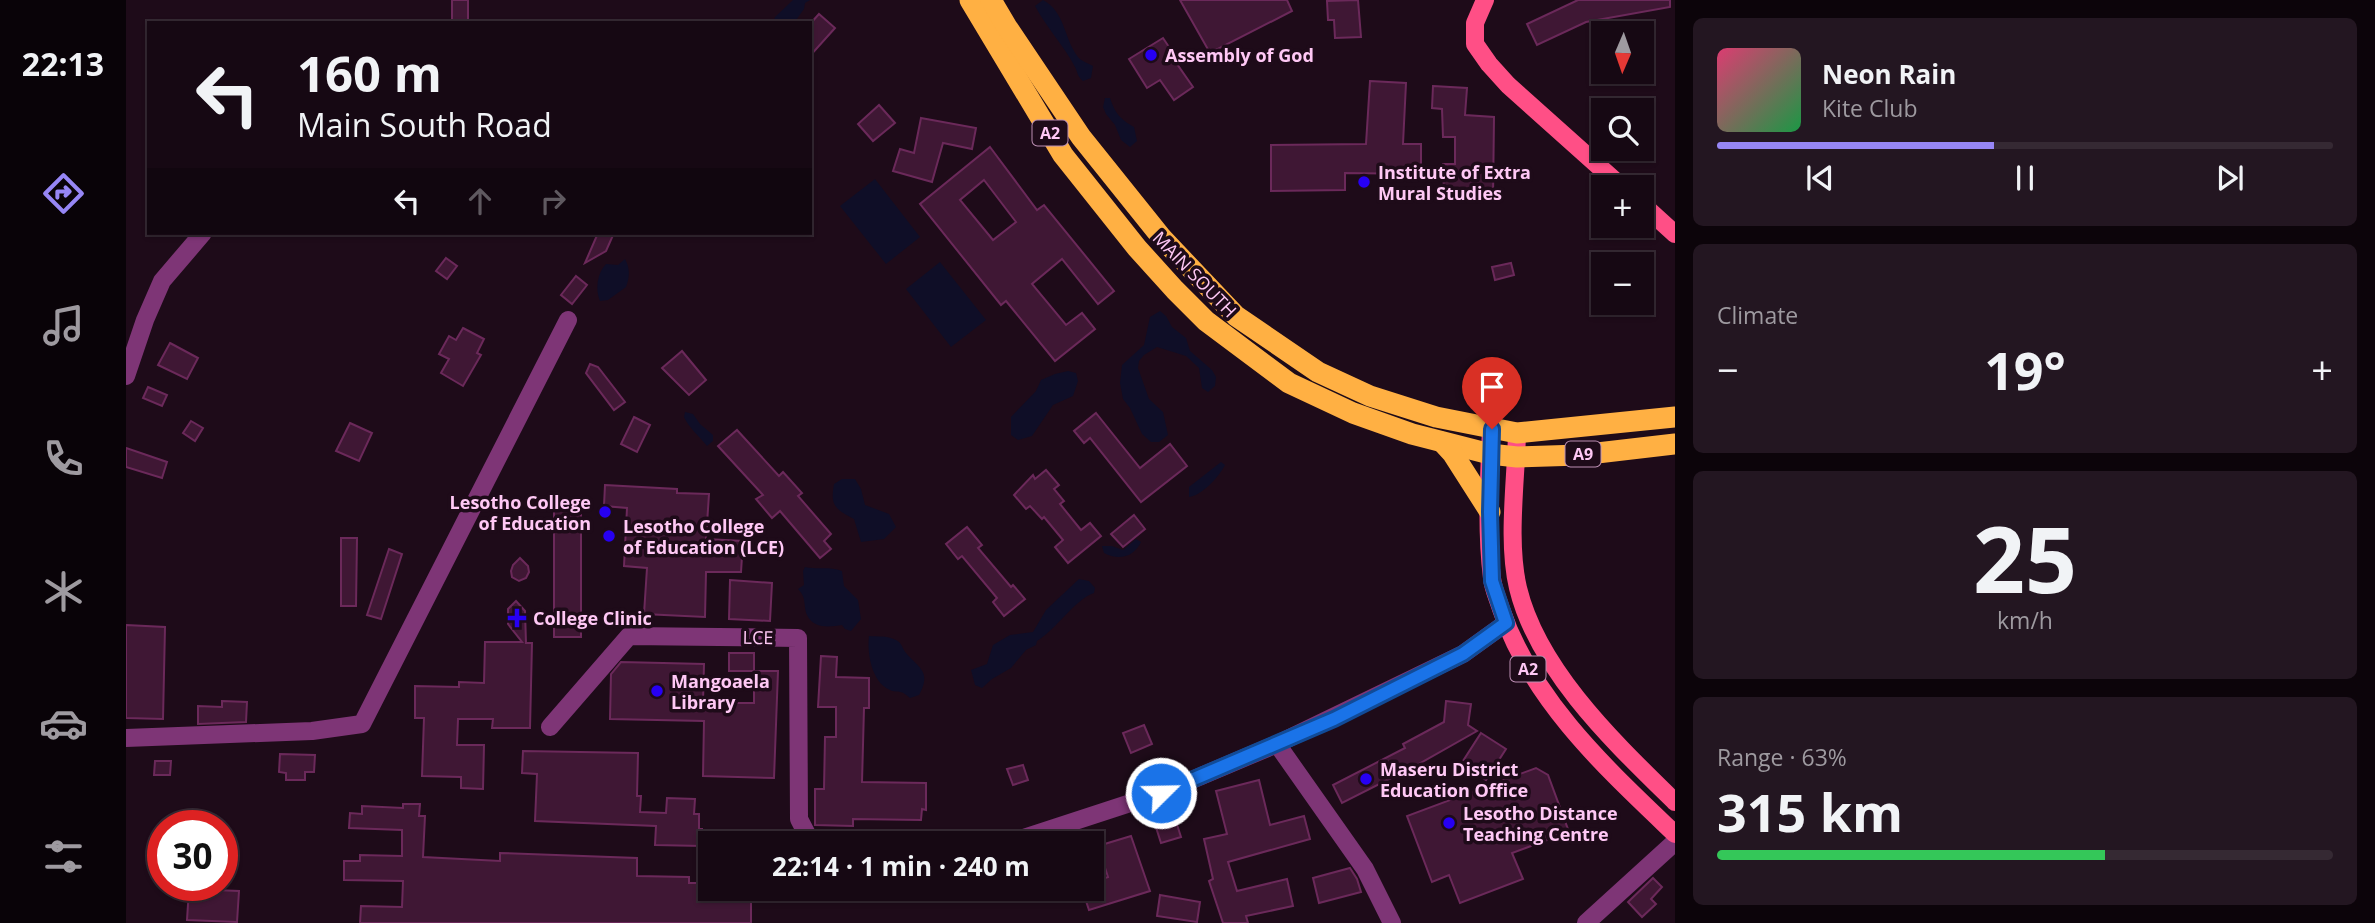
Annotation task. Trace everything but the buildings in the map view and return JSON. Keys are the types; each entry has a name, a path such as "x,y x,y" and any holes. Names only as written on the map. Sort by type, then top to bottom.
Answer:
{"highway":[{"name":"MAIN SOUTH","path":"970,0 1063,155 1137,248 1206,321 1289,383 1353,413 1441,442 1490,454"},
{"name":"MAIN SOUTH","path":"991,0 1081,137 1162,238 1236,316 1318,372 1370,396 1436,417 1492,429"},
{"name":"A9","path":"1492,429 1517,433 1675,417"},
{"path":"1441,442 1452,454 1490,512"},
{"name":"A9","path":"1490,454 1517,457 1580,455 1675,444"}],"main road":[{"path":"1485,0 1475,23 1475,44 1489,65 1609,175"},
{"path":"1654,215 1675,234"},
{"name":"A2","path":"1492,429 1492,581 1520,656 1544,695 1625,786 1675,834"},
{"name":"A2","path":"1517,433 1513,542 1518,587 1530,624 1548,660 1581,701 1628,755 1675,802"}],"street":[{"path":"126,376 162,281 201,235"},
{"path":"126,738 312,731 362,724 568,320"},
{"path":"1045,831 1161,793 1277,744 1463,654 1506,623"},
{"name":"LCE","path":"550,727 629,636 798,638 799,819 805,831"},
{"path":"1277,744 1365,869 1392,923"},
{"path":"1586,923 1675,842"}],"shaded area":[{"path":"793,0 810,0 805,3 795,21 774,21"},
{"path":"1043,0 1060,18 1078,57 1093,66 1091,78 1083,81 1080,78 1071,59 1039,14 1035,6"},
{"path":"1105,98 1110,98 1119,115 1134,127 1137,141 1130,147 1121,140 1115,125 1106,114 1103,107"},
{"path":"875,179 920,237 886,264 840,206"},
{"path":"625,259 629,273 626,287 608,300 600,301 598,282 603,268 606,264 618,265"},
{"path":"940,262 986,320 951,347 906,289"},
{"path":"1160,311 1172,327 1186,338 1190,351 1212,370 1216,377 1215,386 1208,392 1202,388 1199,368 1186,356 1157,347 1144,355 1138,368 1149,399 1163,412 1168,435 1159,442 1151,442 1142,434 1123,399 1120,383 1122,365 1144,345 1150,317"},
{"path":"1068,371 1076,373 1078,381 1073,396 1053,405 1032,436 1018,440 1011,435 1011,417 1036,391 1041,380"},
{"path":"685,412 693,414 713,435 713,441 707,446 686,421"},
{"path":"1221,462 1225,465 1214,480 1204,490 1189,497 1189,487"},
{"path":"842,479 855,479 865,505 889,514 896,527 884,539 861,542 854,519 835,506 834,484"},
{"path":"1136,539 1141,542 1126,556 1115,557 1104,553 1102,546 1123,550"},
{"path":"805,567 842,571 844,586 858,600 861,619 851,631 842,625 822,626 810,620 803,595 798,589 804,585"},
{"path":"1079,579 1089,581 1095,588 1094,593 1079,602 1037,641 1036,645 1026,650 1011,668 982,688 975,685 971,670 987,664 993,645 1010,635 1033,632 1046,610"},
{"path":"869,636 889,637 900,643 924,676 919,695 910,698 901,692 890,690 878,680 870,658"}],"place":[{"name":"Assembly of God","path":"1151,55"},
{"name":"Institute of Extra Mural Studies","path":"1364,182"},
{"name":"Lesotho College of Education","path":"605,512"},
{"name":"Lesotho College of Education (LCE)","path":"609,536"},
{"name":"College Clinic","path":"517,618"},
{"name":"Mangoaela Library","path":"657,691"},
{"name":"Maseru District Education Office","path":"1366,779"},
{"name":"Lesotho Distance Teaching Centre","path":"1449,823"}],"route":[{"path":"1161,793 1334,719 1463,654 1506,623 1492,581 1492,429"}]}
